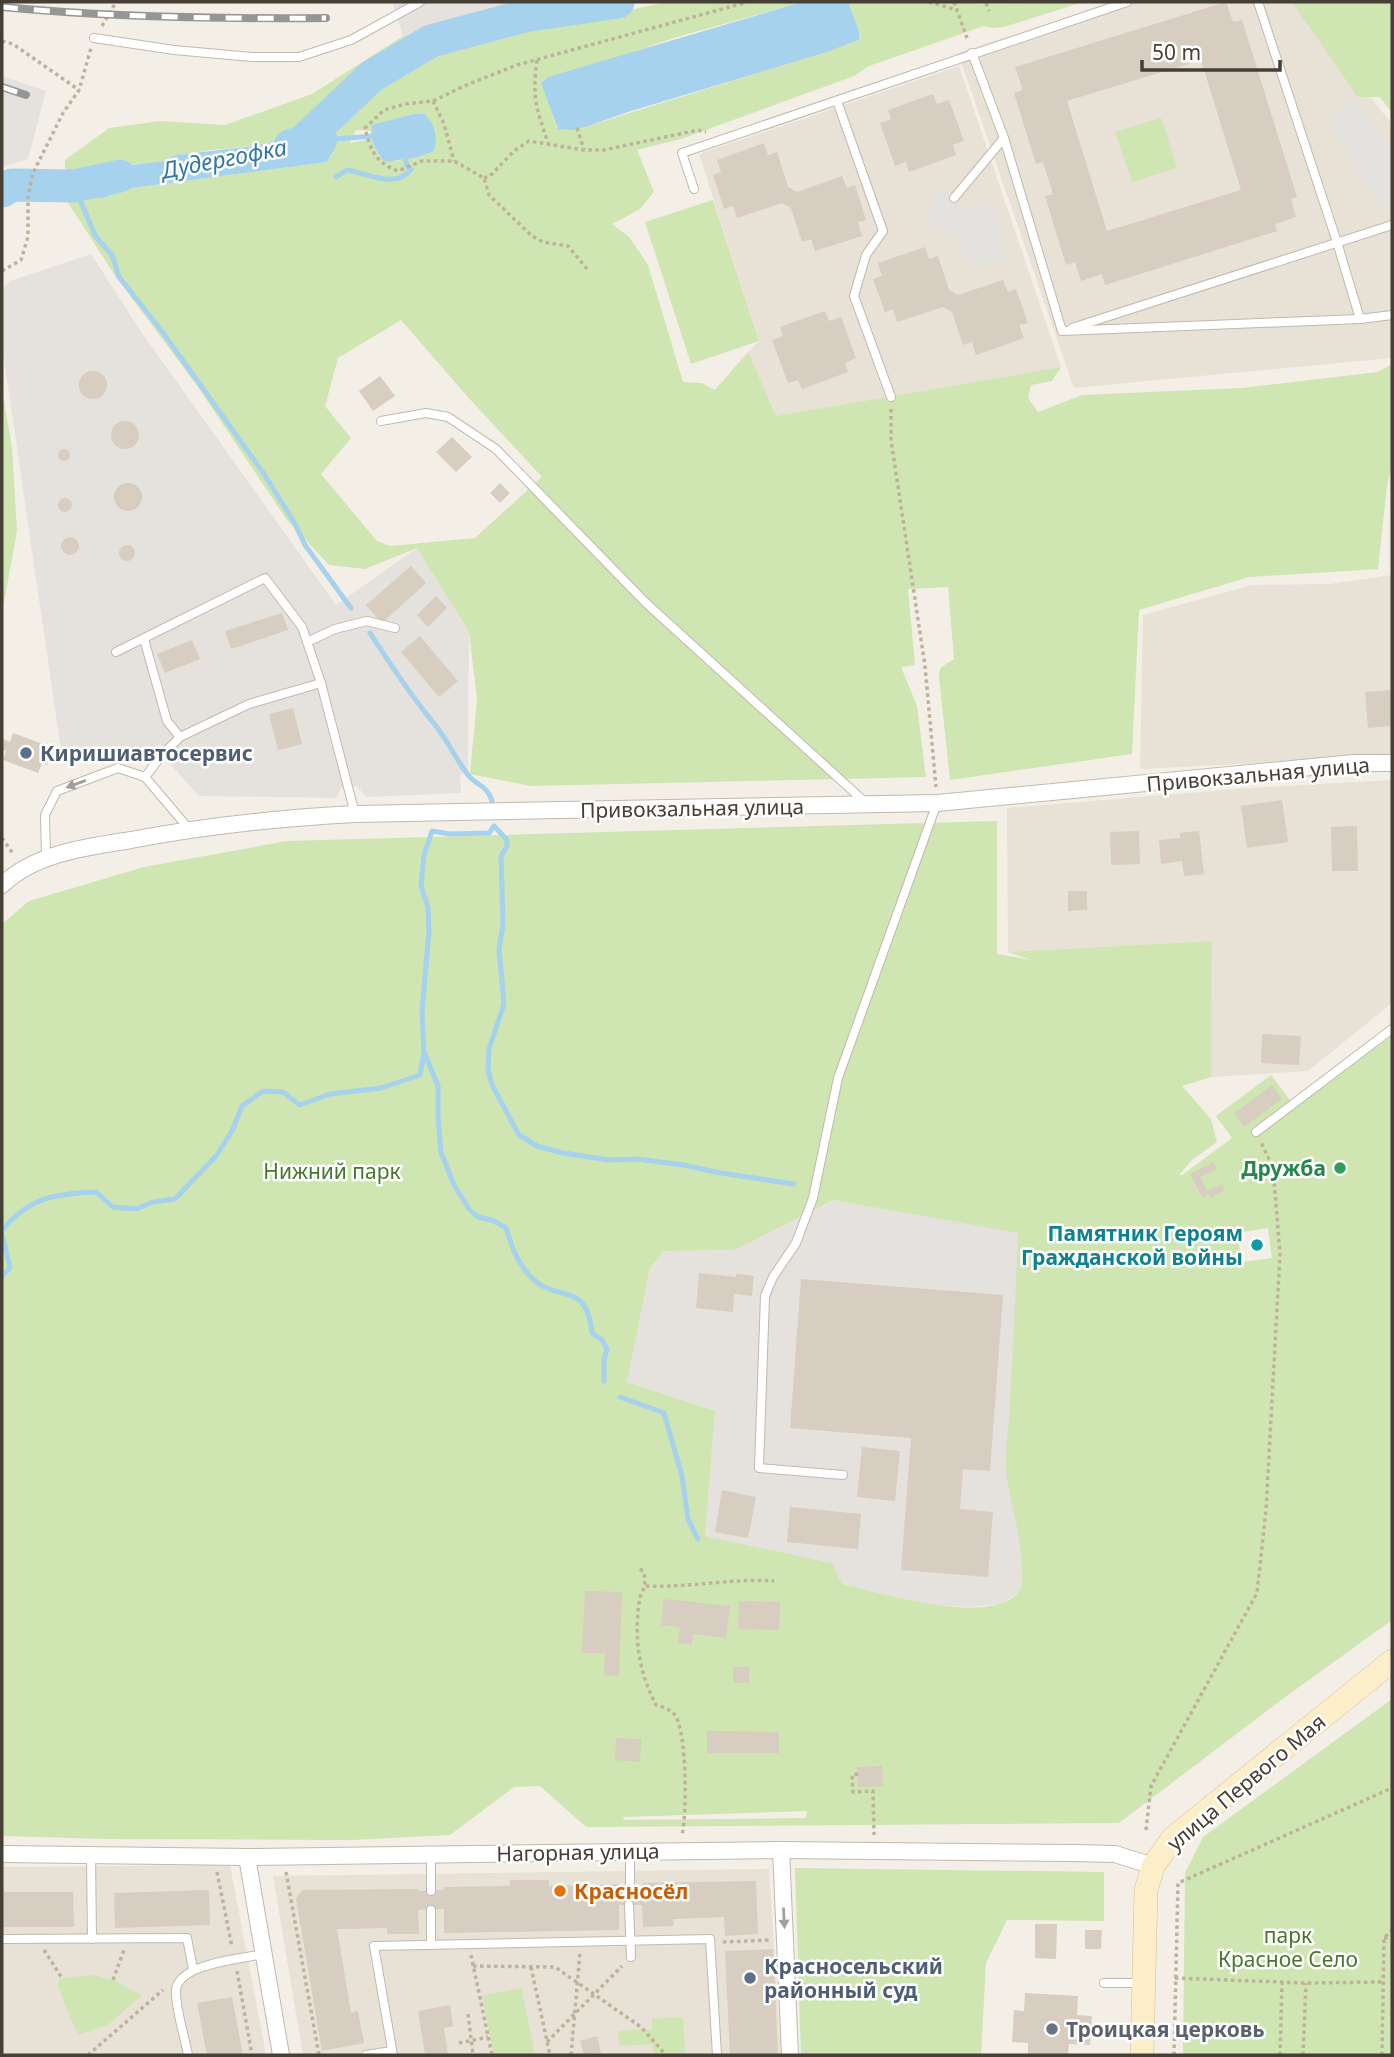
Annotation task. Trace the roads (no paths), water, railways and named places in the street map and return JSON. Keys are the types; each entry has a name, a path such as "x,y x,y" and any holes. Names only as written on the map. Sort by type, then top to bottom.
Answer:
{"main road":[{"name":"улица Первого Мая","path":"1142,2055 1146,1890 1153,1866 1174,1838 1392,1661"}],"street":[{"name":"Привокзальная улица","path":"2,885 23,869 46,858 102,845 189,829 301,817 937,803 1354,764 1392,763"},
{"name":"Нагорная улица","path":"2,1854 247,1857 781,1850 1115,1854 1153,1866"},
{"path":"781,1850 790,2055"},
{"path":"247,1857 281,2055"}],"lane":[{"path":"94,38 174,50 252,57 299,57 351,40 420,2"},
{"path":"694,189 682,153 1127,2"},
{"path":"1258,2 1360,319"},
{"path":"972,53 1004,138 1062,331"},
{"path":"837,101 883,230 866,255 854,296 891,397"},
{"path":"954,198 1004,138"},
{"path":"1062,331 1392,225"},
{"path":"1062,331 1360,319 1392,315"},
{"path":"381,421 426,413 449,417 496,449 646,603 867,804"},
{"path":"117,652 265,578 302,627 321,683 355,814"},
{"path":"307,642 335,629 367,621 395,628"},
{"path":"144,639 167,721 180,737"},
{"path":"145,777 180,737 249,704 321,683"},
{"path":"46,858 45,815 57,791 118,768 145,777 189,829"},
{"path":"842,1475 759,1468 765,1296 773,1277 796,1243 813,1198 838,1078 937,803"},
{"path":"1256,1132 1392,1029"},
{"path":"630,1852 630,1887"},
{"path":"430,1854 431,1891"},
{"path":"91,1855 92,1939"},
{"path":"629,1905 631,1957"},
{"path":"431,1909 431,1945"},
{"path":"2,1940 187,1938 193,1969"},
{"path":"366,2055 393,2053 374,1946 710,1939 717,2055"},
{"path":"188,2055 176,1992 183,1977 193,1969 263,1955"},
{"path":"1104,1983 1143,1983"}],"water":[{"path":"802,2 848,2 859,31 859,40 588,126 572,130 558,129 541,83 548,77"},
{"path":"413,114 425,114 431,123 436,135 434,151 418,157 386,162 374,145 372,125"},
{"path":"318,119 330,120 337,137 327,162 124,189 106,197 82,199 79,192 77,181 80,170 163,161 176,155 262,145 303,132"}],"waterway":[{"name":"Дудергофка","path":"290,146 302,142 372,76 431,41 524,16 618,2"},
{"path":"334,139 376,136"},
{"path":"336,177 347,170 381,178 397,178 411,169 407,166 405,157"},
{"name":"Дудергофка","path":"2,191 12,185 74,186 120,176"},
{"path":"74,186 96,237 112,255 119,277 161,330 264,474 305,545 351,608"},
{"path":"370,633 468,775 485,789 492,801"},
{"path":"2,1230 23,1210 55,1196 96,1192 113,1207 136,1209 153,1202 175,1199 217,1155 232,1131 242,1106 263,1091 283,1092 300,1105 330,1094 381,1088 420,1075 424,1052 422,1012 429,931 428,907 421,886 424,855 432,831 450,834 489,833 494,826 507,840 507,846 501,856 503,924 499,949 504,1004 489,1049 488,1070 492,1085 519,1135 537,1146 563,1153 609,1160 637,1159 683,1165 794,1184"},
{"path":"425,1054 438,1086 441,1152 454,1185 469,1209 478,1217 492,1220 506,1228 515,1253 530,1276 540,1284 577,1299 584,1305 592,1333 602,1340 607,1349 604,1381"},
{"path":"2,1234 10,1268 2,1276"},
{"path":"620,1397 664,1413 682,1476 688,1519 698,1539"}],"railway":[{"path":"2,7 164,17 326,18"},
{"path":"2,87 26,95"}],"place":[{"name":"Киришиавтосервис","path":"26,753"},
{"name":"Дружба","path":"1340,1168"},
{"name":"Памятник Героям Гражданской войны","path":"1257,1245"},
{"name":"Красносёл","path":"560,1891"},
{"name":"Красносельский районный суд","path":"750,1978"},
{"name":"Троицкая церковь","path":"1052,2029"}],"park label":[{"name":"Нижний парк","path":"332,1171"},
{"name":"парк Красное Село","path":"1288,1947"}]}
